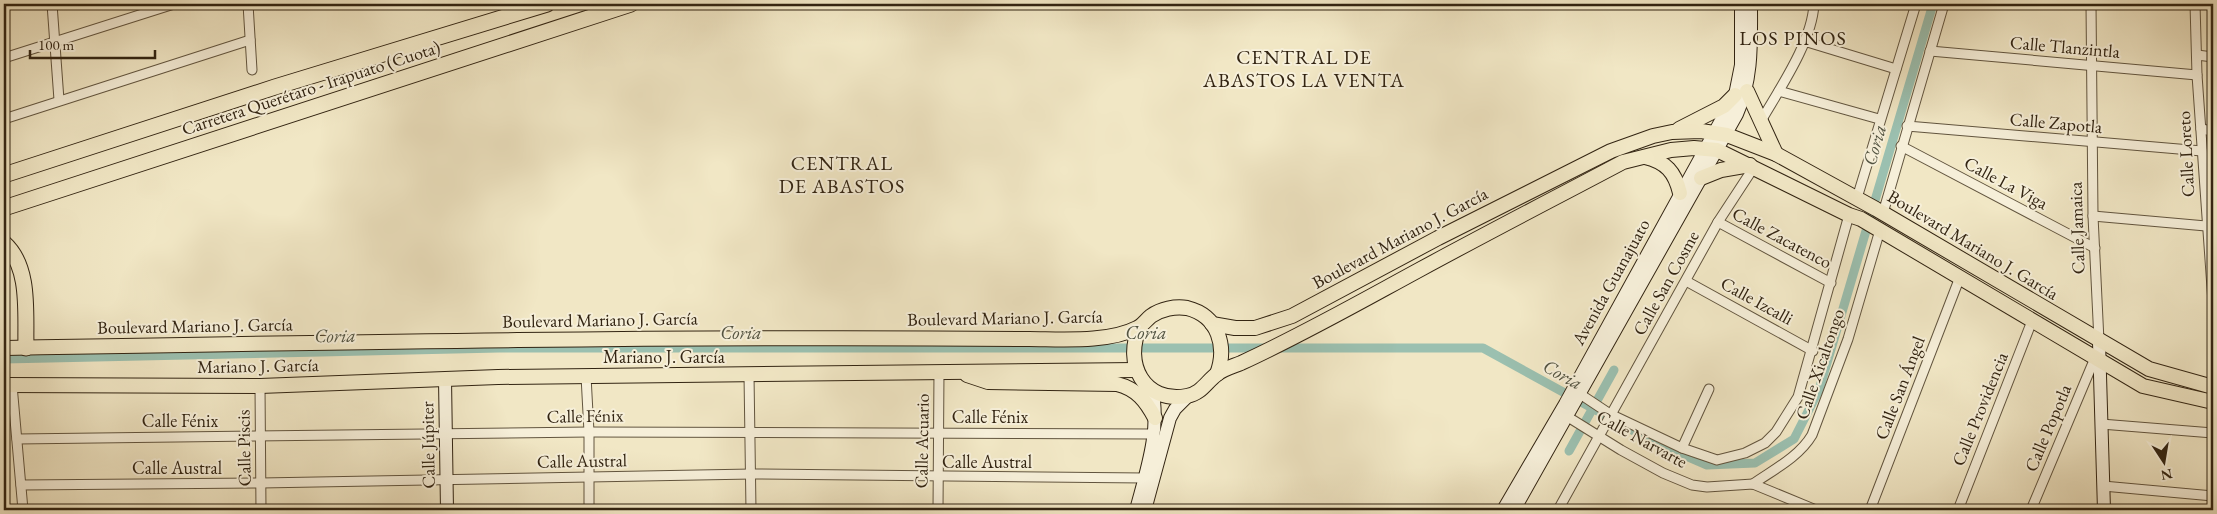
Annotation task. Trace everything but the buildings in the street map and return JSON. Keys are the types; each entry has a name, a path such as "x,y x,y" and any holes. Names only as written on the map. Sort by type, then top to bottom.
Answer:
{"highway":[{"name":"Carretera Querétaro - Irapuato (Cuota)","path":"4,174 275,87 547,4"},
{"name":"Carretera Querétaro - Irapuato (Cuota)","path":"4,208 631,4"},
{"path":"4,243 16,256 24,286 26,348"}],"main road":[{"path":"1672,132 1724,106 1741,93 1761,121 1776,154"},
{"name":"Boulevard Mariano J. García","path":"4,348 806,337 1066,339 1137,334 1148,318 1160,311 1173,307 1199,312 1216,329 1255,328 1292,316 1438,238 1611,151 1653,136 1672,132 1721,134 1776,154 1870,206 2099,342 2149,369 2213,387"},
{"name":"Boulevard Mariano J. García","path":"1219,368 1253,357 1296,336 1623,162 1671,150 1711,149 1752,166 1866,223 2143,386 2213,402"},
{"path":"1641,156 1666,165 1673,172 1680,193"},
{"path":"1700,178 1721,170 1752,166"},
{"path":"1137,334 1134,364 1152,389 1176,397 1188,396 1205,388 1219,368 1222,348 1216,329"},
{"name":"Mariano J. García","path":"8,385 260,386 586,376 957,371 1134,364"},
{"path":"957,371 988,382 1117,384 1129,387 1140,395 1147,402 1155,418"}],"street":[{"path":"52,4 59,100"},
{"path":"4,58 174,4"},
{"path":"248,4 252,70"},
{"path":"1741,4 1741,93"},
{"path":"1711,149 1721,134 1741,93 1751,65 1751,4"},
{"path":"1761,121 1804,41 1814,4"},
{"path":"1870,206 1880,119 1916,4"},
{"path":"1870,206 1901,146 1944,4"},
{"name":"Calle Jamaica","path":"2091,4 2090,66 2093,216 2104,510"},
{"name":"Calle Loreto","path":"2195,4 2197,75 2206,226 2213,302"},
{"path":"4,119 250,40"},
{"path":"1804,41 1896,69"},
{"name":"Calle Tlanzintla","path":"1930,51 2197,75"},
{"path":"2197,55 2213,57"},
{"path":"1778,91 1880,119"},
{"name":"Calle Zapotla","path":"1907,126 2202,151"},
{"path":"2201,129 2213,131"},
{"name":"Calle La Viga","path":"1901,146 2095,248"},
{"name":"Avenida Guanajuato","path":"1514,510 1570,414 1700,178 1711,149"},
{"name":"Avenida Guanajuato","path":"1580,396 1680,193 1711,149"},
{"name":"Calle San Cosme","path":"1608,413 1752,166"},
{"path":"2093,216 2206,226"},
{"name":"Calle Zacatenco","path":"1718,222 1831,283"},
{"name":"Calle Xicaltongo","path":"1746,453 1765,444 1786,417 1798,397 1813,351 1831,283 1866,223"},
{"name":"Calle Xicaltongo","path":"1753,484 1788,459 1807,443 1812,436 1848,339 1866,223"},
{"name":"Calle San Ángel","path":"1870,510 1960,278"},
{"name":"Calle Izcalli","path":"1686,281 1813,351"},
{"name":"Calle Providencia","path":"1958,510 2032,320"},
{"name":"Calle Popotla","path":"2031,510 2097,359"},
{"name":"Calle Acuario","path":"938,510 939,371"},
{"path":"749,375 752,474 751,510"},
{"path":"586,376 589,432 589,510"},
{"name":"Calle Júpiter","path":"445,380 447,510"},
{"path":"8,385 17,439 23,510"},
{"name":"Calle Piscis","path":"260,386 262,510"},
{"path":"1136,510 1154,434 1155,418 1152,389"},
{"path":"1682,448 1709,389"},
{"path":"1145,510 1170,418 1175,408 1188,396"},
{"name":"Calle Narvarte","path":"1580,396 1608,413 1682,448 1718,460 1746,453"},
{"path":"1558,510 1608,413"},
{"name":"Avenida Guanajuato","path":"1503,510 1570,414"},
{"name":"Calle Narvarte","path":"1570,414 1597,434 1663,472 1692,485 1707,487 1753,484 1816,510"},
{"path":"2101,424 2213,433"},
{"name":"Calle Fénix","path":"17,439 589,432 1154,434"},
{"name":"Calle Austral","path":"21,485 261,483 752,474 938,478 1144,478"},
{"path":"2103,486 2213,496"}],"waterway":[{"name":"Coria","path":"4,359 499,348 1483,348 1654,442 1707,465 1755,463 1794,439 1819,390 1933,4"},
{"name":"Coria","path":"1569,451 1614,370"}],"district":[{"name":"LOS PINOS","path":"1793,38"},
{"name":"CENTRAL DE ABASTOS LA VENTA","path":"1304,68"},
{"name":"CENTRAL DE ABASTOS","path":"842,174"}]}
